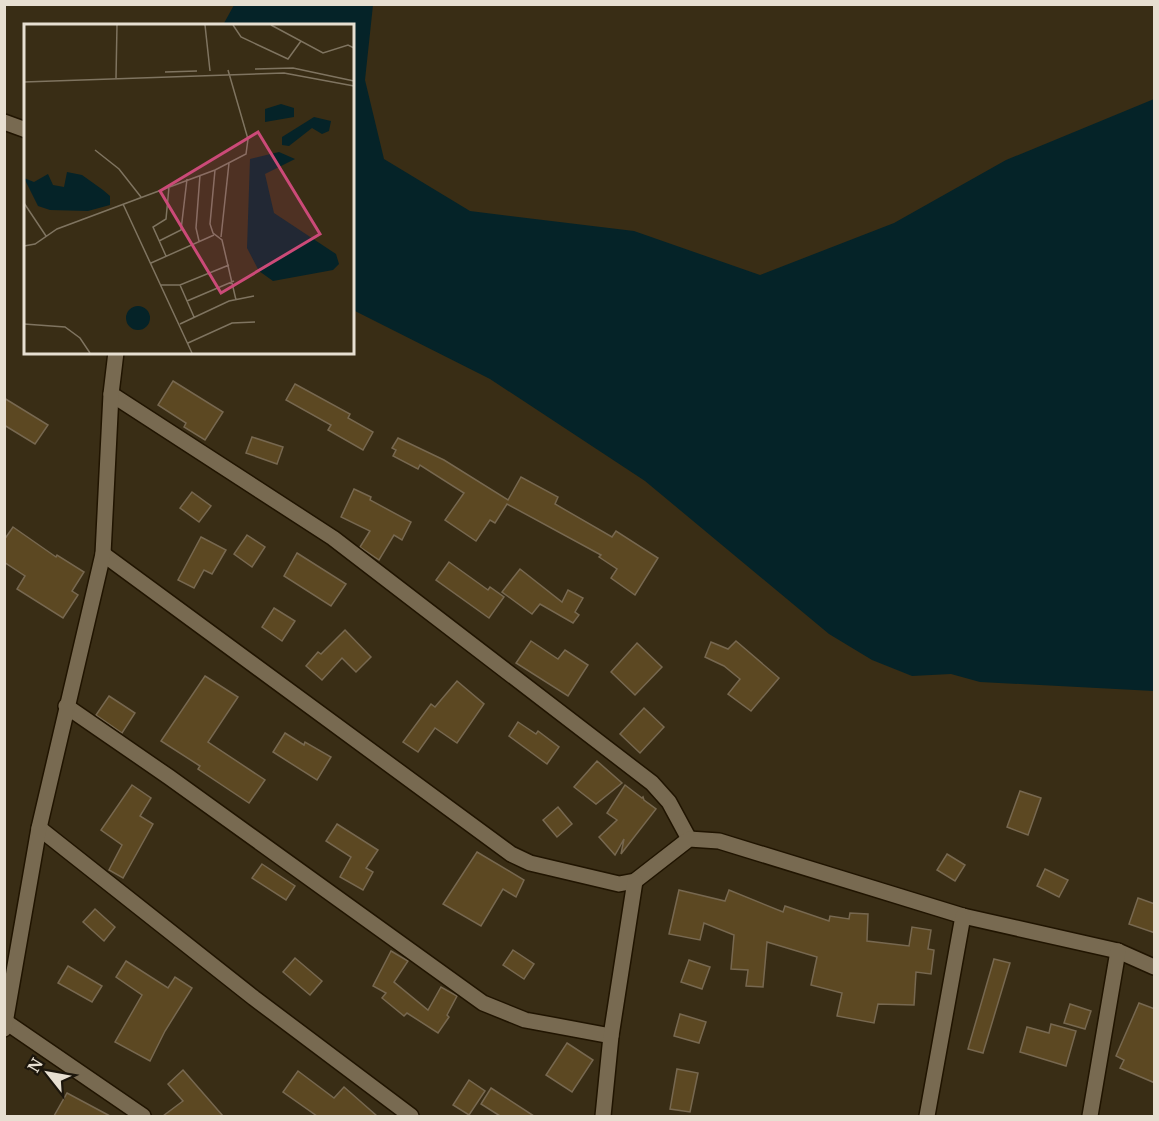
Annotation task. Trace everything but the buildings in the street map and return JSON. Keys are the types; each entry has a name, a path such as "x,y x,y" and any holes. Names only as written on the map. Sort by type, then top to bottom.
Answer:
{"street":[{"path":"4,122 24,129"},
{"path":"116,354 111,394 102,554 39,828 5,1026 143,1116"},
{"path":"111,394 333,537 652,783 669,802 689,839"},
{"path":"102,554 511,854 530,863 618,884 635,881 689,839 718,841 963,916 1118,951 1155,967"},
{"path":"66,706 169,777 483,1003 525,1020 612,1036"},
{"path":"39,828 254,998 411,1116"},
{"path":"603,1116 612,1036 635,881"},
{"path":"927,1116 963,916"},
{"path":"1090,1116 1118,951"}],"water":[{"path":"234,5 373,5 365,80 384,159 470,211 634,231 760,275 894,223 1006,160 1154,99 1154,691 980,682 951,674 912,676 872,660 829,634 645,481 490,379 354,311 354,24 224,24"}]}
